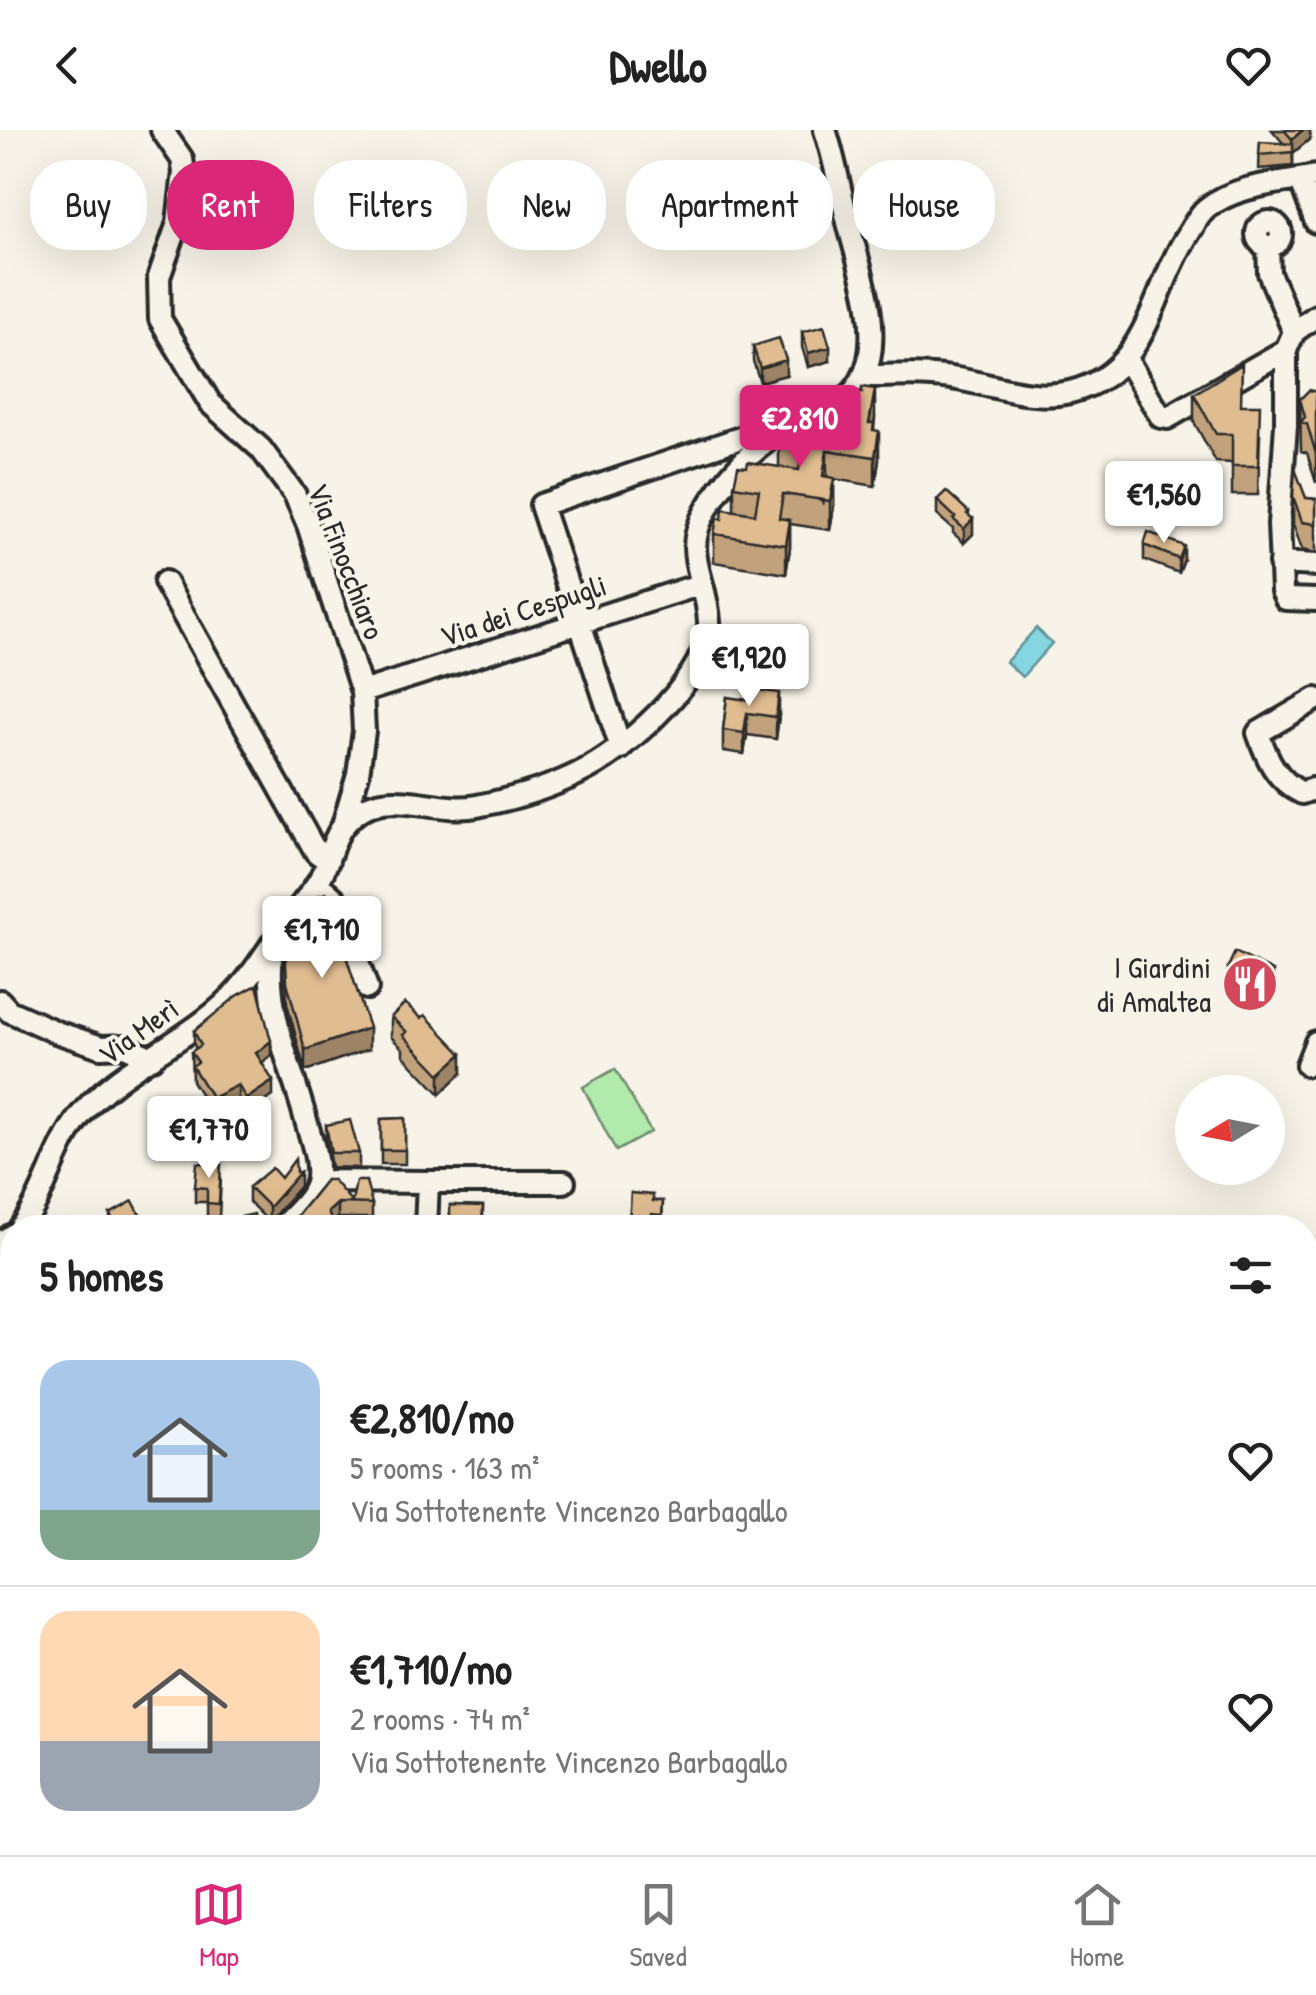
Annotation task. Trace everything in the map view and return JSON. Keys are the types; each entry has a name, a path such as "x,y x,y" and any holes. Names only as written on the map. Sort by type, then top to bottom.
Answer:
{"street":[{"name":"Via Finocchiaro","path":"162,130 182,159 184,172 178,223 159,277 160,319 210,403 261,449 295,496 362,692 364,732 358,774 343,825 317,884 276,938"},
{"path":"343,825 363,810 403,798 450,809 477,806 586,770 622,748 656,715 707,648 709,622 692,541 704,512 740,464 797,422 834,409 854,394 865,376 871,348 870,326 825,130"},
{"path":"865,376 953,378 1036,396 1072,392 1106,376 1127,360 1141,338 1181,246 1204,210 1234,192 1308,177 1316,222"},
{"path":"1268,246 1269,273 1290,341 1282,592 1286,599 1316,600"},
{"path":"1127,360 1162,417 1167,418 1290,341 1316,316"},
{"path":"622,748 541,505 758,432 774,436"},
{"path":"1280,563 1316,565"},
{"path":"165,582 316,852 328,861"},
{"name":"Via dei Cespugli","path":"362,692 702,584"},
{"path":"1316,698 1258,733 1273,768 1288,786 1302,793 1316,791"},
{"path":"317,884 335,899 367,988"},
{"path":"276,938 270,960 274,1009 314,1151 317,1180 293,1215"},
{"name":"Via Merì","path":"27,1215 80,1115 237,992 276,938"},
{"path":"237,992 256,989 265,993 274,1009"},
{"path":"0,1001 20,1018 56,1032 101,1047 125,1046 152,1058"},
{"path":"1307,1065 1316,1042"},
{"path":"317,1180 564,1182"},
{"path":"427,1215 428,1182"}],"green space":[{"path":"615,1069 651,1132 616,1151 583,1087"}],"water":[{"path":"1036,628 1052,643 1022,677 1006,662"}],"building":[{"path":"1284,130 1303,130 1292,139"},
{"path":"1260,142 1293,144 1293,152 1259,155"},
{"path":"824,326 830,347 808,353 802,332"},
{"path":"779,338 786,360 760,368 753,346"},
{"path":"1242,364 1241,405 1260,405 1258,466 1232,466 1232,434 1216,434 1194,394"},
{"path":"862,387 875,389 869,423 874,423 873,430 879,431 875,457 827,450 823,476 834,478 830,501 783,494 779,518 790,520 786,545 714,534 723,509 755,514 759,490 734,486 738,466 747,467 748,462 799,470 803,445 779,441 782,422 791,423 792,418 844,426 849,390 862,392"},
{"path":"1309,390 1316,392 1316,454 1307,424 1301,422 1305,417 1300,399"},
{"path":"1295,469 1306,498 1316,499 1316,524 1302,522 1293,496"},
{"path":"946,491 973,519 964,529 937,500"},
{"path":"1148,532 1184,546 1179,559 1144,545"},
{"path":"750,689 779,693 776,717 747,713 744,733 723,730 727,697 748,700"},
{"path":"326,893 369,1028 305,1050 287,982 286,937 317,929 308,899"},
{"path":"1235,952 1273,971 1266,986 1228,967"},
{"path":"257,985 271,1041 256,1053 273,1081 246,1099 238,1085 212,1098 192,1066 198,1062 191,1052 201,1045 194,1031"},
{"path":"405,1003 421,1018 425,1015 462,1054 440,1074 391,1017"},
{"path":"405,1118 405,1150 381,1150 381,1119"},
{"path":"350,1120 359,1153 331,1153 326,1125"},
{"path":"295,1159 296,1172 300,1172 269,1207 249,1187 272,1168 281,1178"},
{"path":"197,1163 221,1164 219,1204 207,1203 207,1188 195,1187"},
{"path":"326,1180 333,1180 352,1202 356,1181 366,1181 372,1204 338,1203 329,1215 298,1215"},
{"path":"631,1193 653,1195 653,1201 663,1201 662,1215 630,1215"},
{"path":"133,1201 140,1215 110,1215"},
{"path":"450,1205 483,1206 483,1215 450,1215"}],"place":[{"name":"I Giardini di Amaltea","path":"1250,984"}]}
